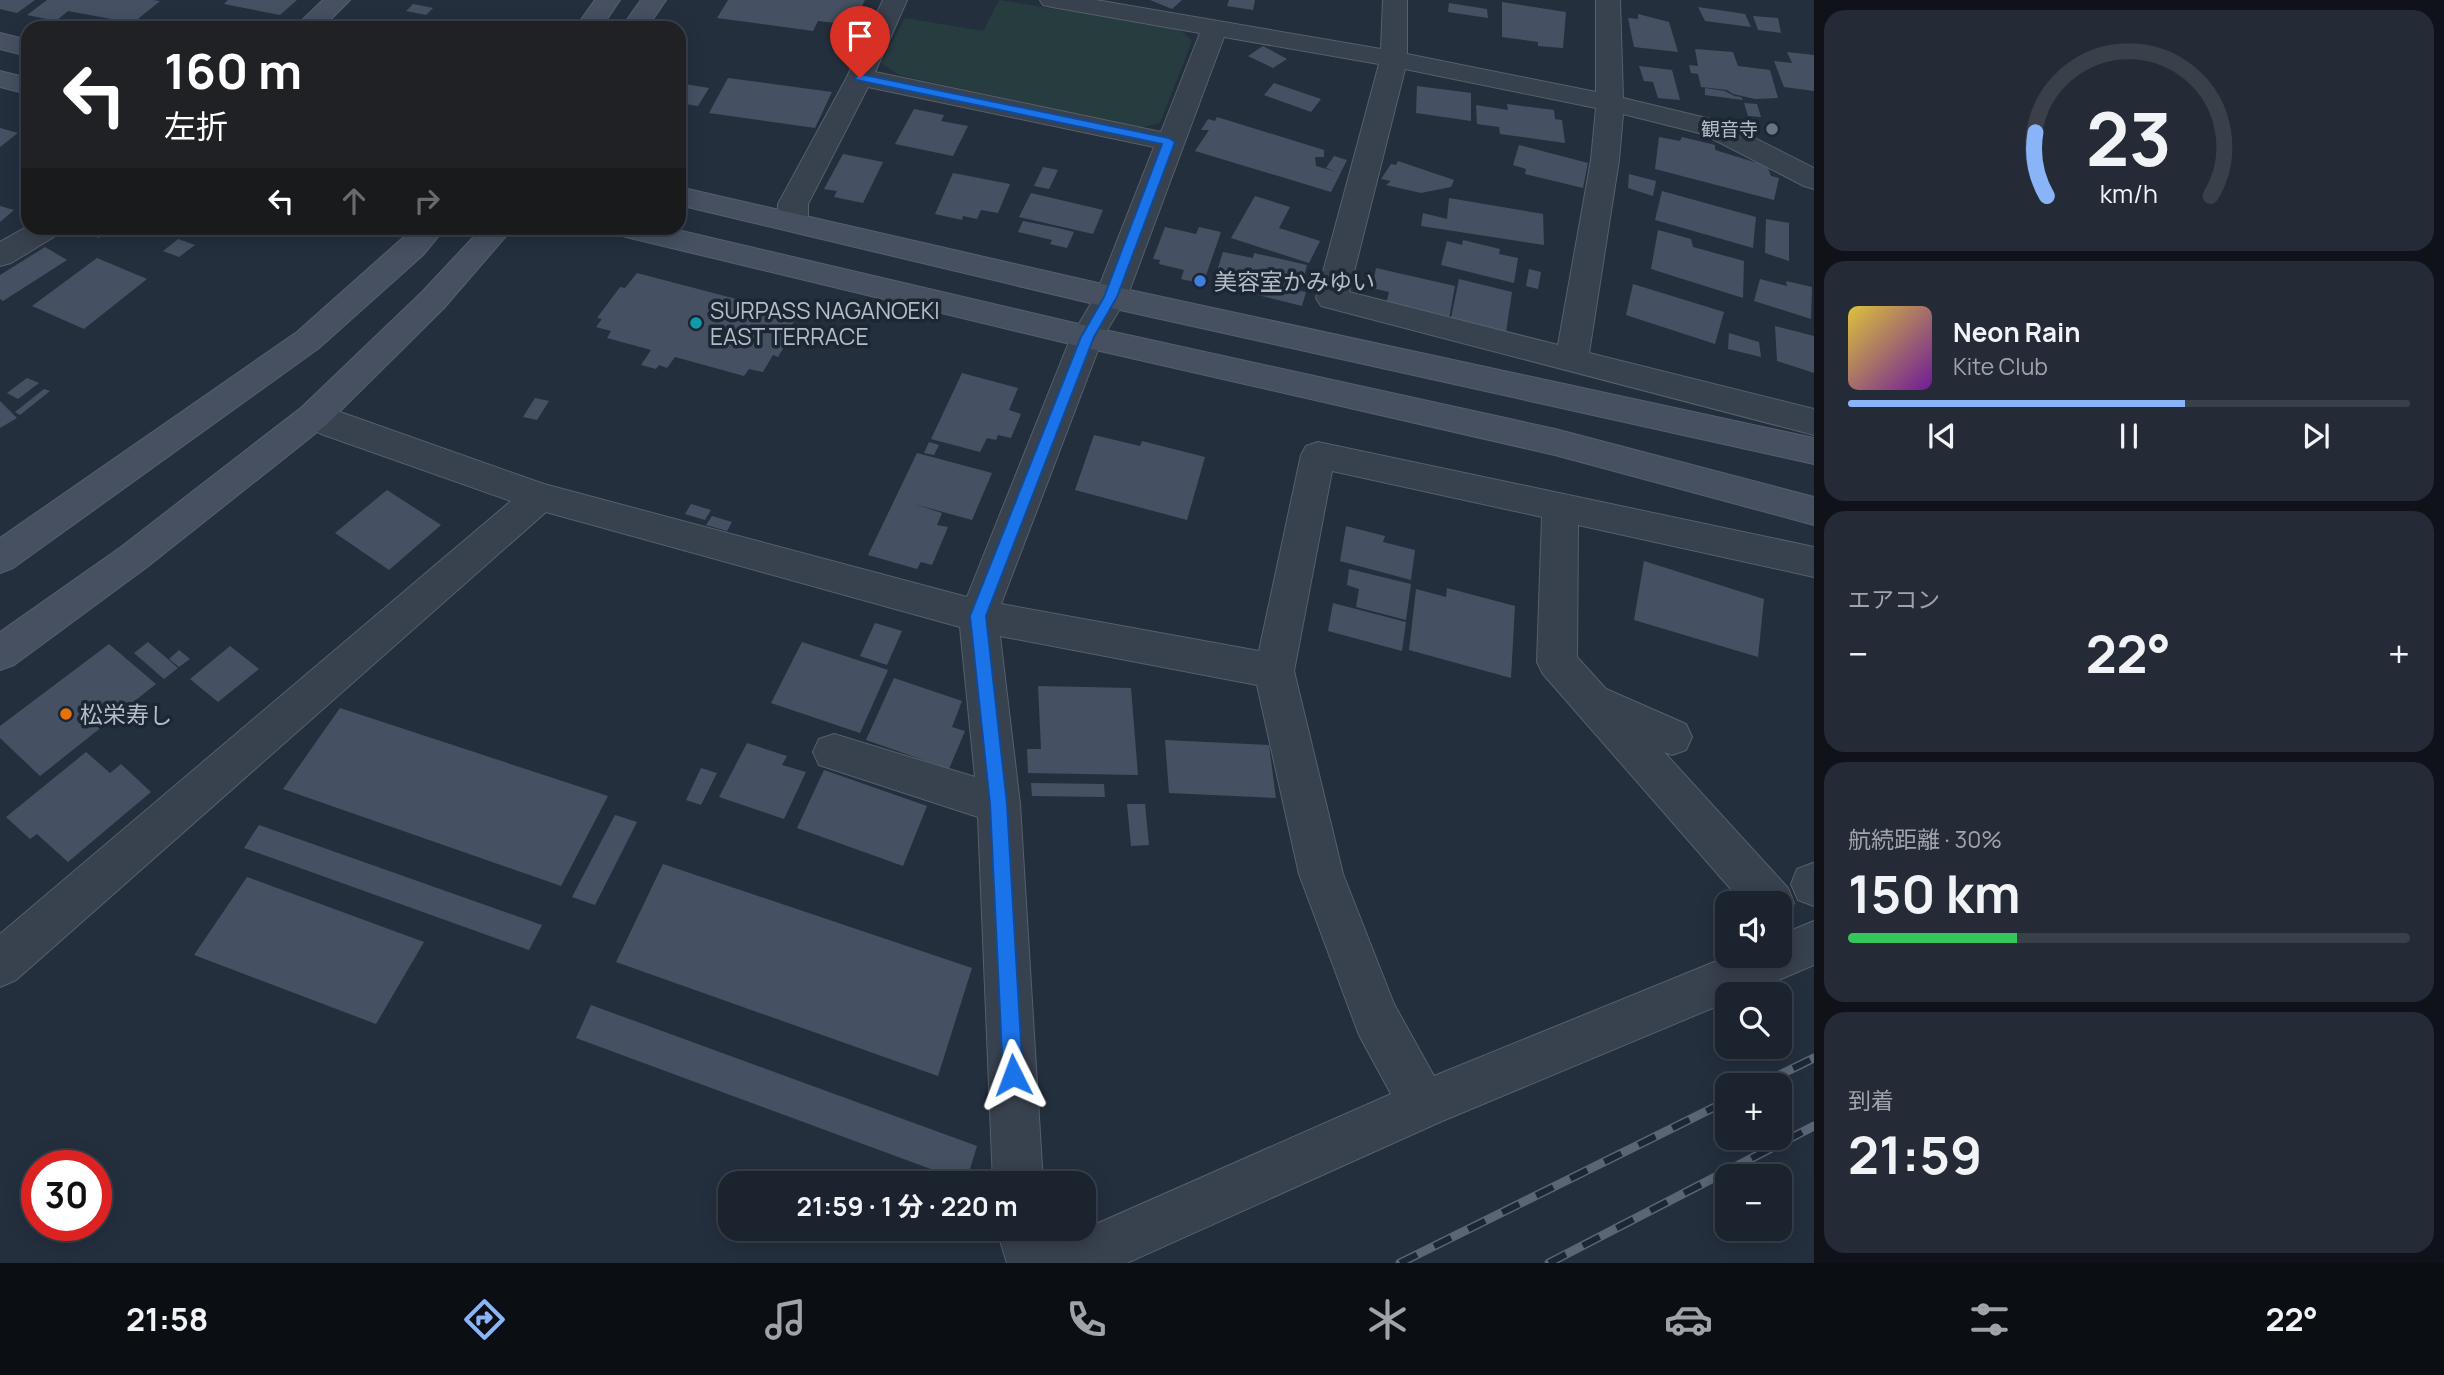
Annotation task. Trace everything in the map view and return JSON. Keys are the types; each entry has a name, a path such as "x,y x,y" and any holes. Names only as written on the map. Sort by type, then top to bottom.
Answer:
{"street":[{"path":"315,21 338,0"},
{"path":"593,21 608,0"},
{"path":"639,21 654,0"},
{"path":"793,222 793,204 860,78 895,0"},
{"path":"1052,0 1394,59 1610,103 1713,128 1814,180"},
{"path":"1395,0 1394,59 1332,298 1814,422"},
{"path":"1572,359 1605,160 1610,103 1608,0"},
{"path":"1017,1171 999,804 978,616 1087,337 1111,297 1214,29"},
{"path":"0,41 21,46"},
{"path":"860,78 1169,142"},
{"path":"0,79 21,84"},
{"path":"686,198 1111,297 1814,451"},
{"path":"0,256 34,235"},
{"path":"0,558 308,340 424,235"},
{"path":"0,653 134,557 314,416 433,300 492,235"},
{"path":"659,235 1087,337 1555,442 1814,511"},
{"path":"314,416 540,497 978,616 1274,671"},
{"path":"1423,1105 1376,1018 1321,874 1274,671 1318,455 1814,562"},
{"path":"0,964 540,497"},
{"path":"1560,508 1557,662 1761,891"},
{"path":"1590,700 1672,737"},
{"path":"834,752 999,804"},
{"path":"1068,1263 1801,933"},
{"path":"1026,1241 1033,1263"}],"green space":[{"path":"999,0 1179,29 1192,41 1160,123 1139,128 899,75 881,63 905,18 983,31"}],"building":[{"path":"0,0 35,0 17,13 0,9"},
{"path":"47,0 160,1 135,21 68,11 56,21 27,15"},
{"path":"228,0 297,0 280,15 224,4"},
{"path":"728,0 865,0 853,25 818,21 813,31 717,18"},
{"path":"1150,0 1182,0 1172,9"},
{"path":"1229,0 1255,0 1253,10 1227,6"},
{"path":"1502,2 1566,12 1563,48 1538,46 1538,42 1502,37"},
{"path":"1449,3 1487,9 1488,18 1448,12"},
{"path":"413,4 433,8 426,15 406,11"},
{"path":"1698,7 1745,14 1751,27 1705,21"},
{"path":"1638,14 1669,22 1678,52 1634,47 1628,18 1638,19"},
{"path":"1753,16 1778,18 1781,33 1758,30"},
{"path":"1263,46 1287,59 1273,68 1248,56"},
{"path":"1695,49 1733,52 1738,66 1770,70 1778,98 1755,99 1727,90 1701,87 1698,74 1691,73 1689,65 1698,66"},
{"path":"1787,52 1814,55 1814,91 1784,87 1774,61 1792,63"},
{"path":"1639,66 1672,70 1680,100 1658,98 1653,82 1644,81"},
{"path":"728,78 832,92 815,128 709,113"},
{"path":"1274,83 1321,99 1311,112 1264,95"},
{"path":"686,84 709,88 698,106 686,104"},
{"path":"1417,86 1471,93 1471,121 1416,113"},
{"path":"1705,88 1725,91 1743,100 1705,95"},
{"path":"1744,103 1757,104 1761,117 1748,116"},
{"path":"1507,104 1554,110 1555,119 1562,120 1565,143 1500,134 1499,127 1477,124 1476,105 1508,110"},
{"path":"914,109 944,115 941,121 968,126 953,156 895,144"},
{"path":"1217,117 1324,150 1324,157 1315,157 1316,166 1337,172 1326,168 1334,156 1347,160 1331,192 1195,151 1209,130 1201,130 1208,119 1215,121"},
{"path":"0,128 18,133 0,147"},
{"path":"1659,137 1680,141 1682,137 1715,145 1715,150 1767,166 1771,176 1779,178 1774,200 1655,169"},
{"path":"1519,145 1588,163 1583,188 1525,174 1526,169 1513,165"},
{"path":"843,154 883,162 863,203 834,197 837,191 824,189"},
{"path":"1398,161 1454,180 1451,187 1421,193 1386,185 1391,181 1381,179 1391,164 1396,165"},
{"path":"1043,167 1058,170 1049,189 1034,186"},
{"path":"953,173 1010,184 998,213 981,210 977,219 963,216 962,220 935,214"},
{"path":"1629,174 1656,181 1653,196 1628,188"},
{"path":"1662,191 1756,217 1753,248 1655,220"},
{"path":"1031,193 1103,210 1093,234 1019,217"},
{"path":"1255,196 1290,207 1279,228 1320,241 1309,263 1231,238"},
{"path":"1449,198 1543,214 1544,245 1421,226 1423,213 1447,219"},
{"path":"0,206 14,210 0,222"},
{"path":"1766,219 1789,223 1789,261 1765,253"},
{"path":"1023,221 1074,232 1067,248 1050,244 1052,240 1018,232"},
{"path":"1165,227 1196,234 1199,227 1221,232 1203,284 1181,279 1184,270 1159,264 1160,260 1153,259"},
{"path":"1658,230 1691,239 1693,247 1744,261 1743,298 1651,269"},
{"path":"178,239 195,245 179,257 163,251"},
{"path":"1463,240 1500,249 1499,254 1518,258 1514,283 1441,265 1447,241 1462,245"},
{"path":"45,247 67,260 3,301 0,299 0,275"},
{"path":"1223,252 1253,258 1254,253 1307,265 1300,291 1306,292 1302,306 1213,284"},
{"path":"97,258 147,279 84,329 32,306"},
{"path":"1376,268 1455,286 1449,319 1386,304 1389,292 1372,288"},
{"path":"1529,269 1541,272 1538,289 1526,286"},
{"name":"SURPASS NAGANOEKI EAST TERRACE","path":"637,273 798,315 785,336 790,337 778,357 773,355 763,372 749,369 744,376 675,357 667,368 659,365 656,369 641,365 651,350 607,338 611,331 596,327 602,319 597,318 620,287 625,288"},
{"path":"1459,279 1512,292 1506,332 1451,318"},
{"path":"1760,279 1787,286 1786,281 1812,287 1811,319 1754,301"},
{"path":"1633,284 1724,312 1715,344 1626,315"},
{"path":"1775,326 1814,336 1814,373 1777,361"},
{"path":"1729,333 1759,342 1761,357 1728,349"},
{"path":"962,373 1018,388 1009,410 1021,414 1011,438 998,435 996,440 987,438 980,452 931,439"},
{"path":"27,378 39,383 18,399 7,393"},
{"path":"44,389 50,391 20,415 15,412"},
{"path":"535,398 549,401 537,420 523,417"},
{"path":"0,401 17,418 0,428"},
{"path":"1094,435 1140,446 1142,441 1205,457 1187,520 1075,490"},
{"path":"929,442 939,445 934,455 924,453"},
{"path":"917,453 992,473 972,520 914,504 942,513 937,525 948,527 932,565 921,562 917,569 868,555"},
{"path":"387,490 441,525 389,570 335,533"},
{"path":"691,504 711,510 705,520 685,514"},
{"path":"712,516 732,522 727,531 706,525"},
{"path":"1346,526 1385,536 1383,542 1415,550 1411,580 1340,561"},
{"path":"1644,561 1764,599 1758,657 1634,620"},
{"path":"1349,569 1411,584 1406,620 1356,607 1359,589 1347,585"},
{"path":"1447,588 1515,606 1511,678 1409,650 1416,589 1446,597"},
{"path":"1333,603 1406,622 1402,651 1328,631"},
{"path":"875,623 902,631 887,665 860,656"},
{"path":"148,642 178,668 164,679 134,653"},
{"path":"802,642 888,670 860,733 771,703"},
{"path":"109,644 156,684 40,776 0,738 0,726"},
{"path":"230,646 259,669 218,702 190,679"},
{"path":"179,650 190,659 179,667 169,659"},
{"path":"894,678 962,701 952,727 965,731 949,769 866,740"},
{"path":"1038,686 1131,688 1138,775 1028,773 1027,749 1041,749"},
{"path":"340,708 608,796 561,886 283,789"},
{"path":"1165,740 1269,745 1276,798 1169,793"},
{"path":"747,743 787,756 782,765 806,772 784,819 719,797"},
{"path":"86,752 110,773 121,764 151,792 68,862 37,834 30,839 6,817"},
{"path":"701,768 717,773 701,805 686,800"},
{"path":"824,770 927,806 903,866 797,828"},
{"path":"1031,783 1104,784 1105,797 1032,796"},
{"path":"1127,804 1145,804 1149,845 1131,846"},
{"path":"615,815 637,822 595,905 572,897"},
{"path":"259,825 542,925 529,950 244,848"},
{"path":"663,864 972,968 938,1076 616,962"},
{"path":"247,877 424,942 376,1024 194,955"},
{"path":"591,1005 977,1146 969,1171 936,1171 576,1038"}],"railway":[{"path":"1783,1073 1814,1058"},
{"path":"1400,1263 1715,1107"},
{"path":"1549,1263 1814,1126"}],"place":[{"name":"観音寺","path":"1772,129"},
{"name":"美容室かみゆい","path":"1200,281"},
{"name":"SURPASS NAGANOEKI EAST TERRACE","path":"696,323"},
{"name":"松栄寿し","path":"66,714"}],"route":[{"path":"860,78 1169,142 1111,297 1087,337 978,616 999,804 1013,1075"}]}
